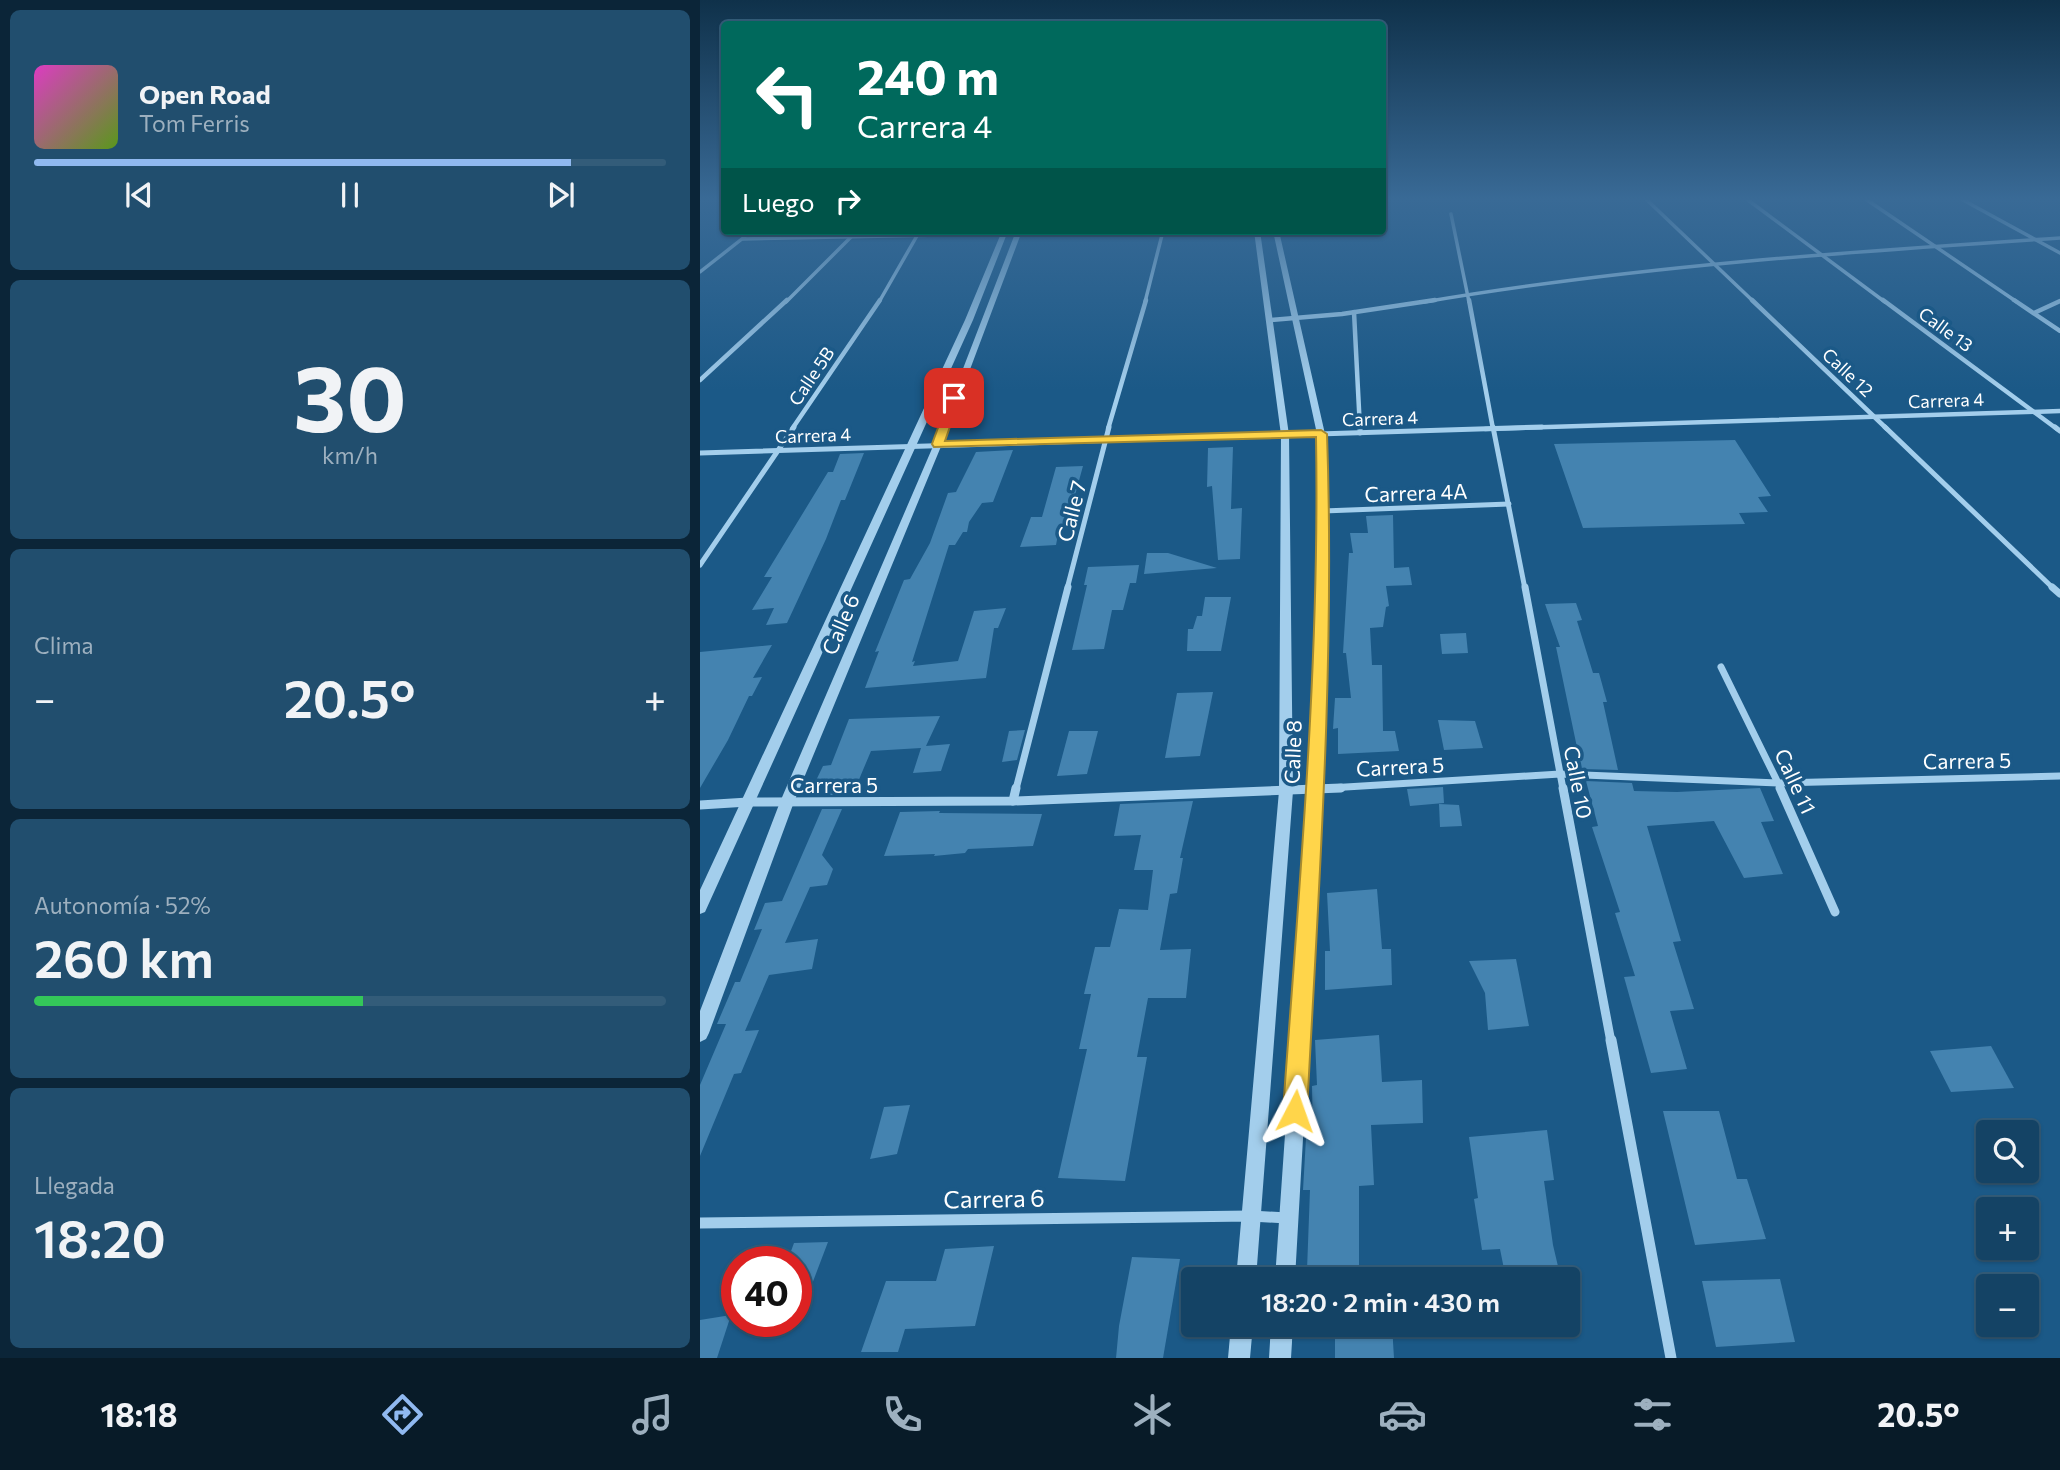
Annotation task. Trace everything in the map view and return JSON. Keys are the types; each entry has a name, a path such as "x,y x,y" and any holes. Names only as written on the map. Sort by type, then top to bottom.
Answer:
{"street":[{"path":"700,380 761,326 824,263"},
{"name":"Calle 5B","path":"700,565 902,263"},
{"name":"Calle 6","path":"700,907 970,320 992,263"},
{"name":"Calle 6","path":"700,1033 787,802 938,444 962,375 1007,263"},
{"name":"Calle 7","path":"1013,800 1105,440 1157,263"},
{"name":"Calle 8","path":"1247,1267 1286,791 1285,435 1263,263"},
{"name":"Calle 8","path":"1283,263 1321,434 1324,511 1316,788 1285,1267"},
{"name":"Calle 10","path":"1462,263 1491,429 1509,504 1671,1358"},
{"path":"1271,320 1354,312 1551,281 1723,263"},
{"name":"Calle 13","path":"1832,263 2060,431"},
{"path":"1963,263 2060,331"},
{"name":"Calle 12","path":"1717,264 2060,594"},
{"path":"2034,313 2060,301"},
{"path":"1354,312 1360,433"},
{"path":"970,320 986,320"},
{"name":"Carrera 4","path":"700,453 2060,411"},
{"name":"Carrera 4A","path":"1324,511 1509,504"},
{"path":"879,516 906,515"},
{"name":"Calle 11","path":"1721,667 1778,783 1835,912"},
{"name":"Carrera 5","path":"700,804 1013,800 1286,791 1560,774 1778,783 2060,776"},
{"name":"Carrera 6","path":"700,1223 1251,1216 1288,1218"},
{"path":"1239,1358 1241,1337"},
{"path":"1280,1358 1281,1337"}],"building":[{"path":"1735,440 1771,496 1758,497 1768,512 1739,513 1745,524 1583,528 1554,444"},
{"path":"1233,447 1231,509 1242,508 1240,559 1218,560 1212,486 1207,487 1208,448"},
{"path":"1013,450 993,502 982,503 969,522 967,532 963,532 955,545 949,545 912,662 915,661 913,666 958,661 974,611 1006,608 998,628 994,628 986,678 865,688 879,651 875,652 904,580 910,579 930,543 948,493 956,492 976,452"},
{"path":"864,453 787,623 766,625 774,608 752,610 772,577 764,577 828,472 833,472 840,454"},
{"path":"1083,466 1066,528 1059,529 1056,545 1020,547 1031,517 1042,517 1056,467"},
{"path":"1393,515 1394,568 1409,567 1412,585 1386,586 1389,606 1386,607 1383,627 1370,628 1372,665 1382,665 1383,731 1395,731 1399,751 1338,754 1338,728 1333,729 1335,698 1351,698 1346,653 1343,653 1349,553 1353,553 1350,533 1368,533 1366,516"},
{"path":"1147,553 1168,553 1217,568 1144,574"},
{"path":"1139,565 1136,583 1130,583 1123,610 1112,610 1104,649 1072,650 1087,585 1084,585 1088,567"},
{"path":"1205,597 1231,597 1221,651 1187,651 1188,629 1193,629 1197,616 1202,616"},
{"path":"1576,603 1582,620 1577,621 1593,673 1599,673 1607,702 1603,702 1618,770 1582,769 1556,647 1560,647 1545,604"},
{"path":"1466,633 1468,653 1442,654 1440,634"},
{"path":"772,645 753,678 762,677 700,788 700,652"},
{"path":"1213,692 1200,756 1165,758 1177,693"},
{"path":"940,716 926,746 950,744 941,771 913,773 921,748 871,751 855,789 850,790 848,795 828,795 829,791 810,793 823,766 831,765 849,719"},
{"path":"1438,720 1475,721 1483,748 1444,750"},
{"path":"1025,730 1017,760 1002,762 1009,731"},
{"path":"1069,731 1098,731 1087,774 1057,776"},
{"path":"1586,781 1632,783 1634,791 1760,788 1774,821 1761,822 1783,874 1744,878 1714,821 1647,826 1681,941 1673,942 1694,1009 1670,1011 1687,1069 1651,1073 1624,977 1635,976 1615,913 1620,912 1592,827 1598,826"},
{"path":"1443,787 1444,803 1410,806 1407,789"},
{"path":"1193,801 1180,858 1183,858 1177,893 1170,894 1160,950 1191,949 1186,998 1148,998 1137,1057 1147,1057 1125,1181 1058,1178 1087,1049 1079,1049 1091,994 1084,994 1095,947 1110,947 1119,909 1148,910 1153,870 1134,870 1141,835 1114,836 1120,804"},
{"path":"1439,804 1459,805 1462,826 1440,827"},
{"path":"822,809 842,809 822,855 833,869 827,885 810,887 785,943 818,939 812,969 769,975 745,1031 759,1030 741,1073 734,1074 700,1156 700,1085 726,1024 717,1024 735,982 740,982 762,929 754,930 765,903 782,901"},
{"path":"940,811 939,813 1042,814 1033,846 968,849 965,853 934,856 935,854 884,856 900,812"},
{"path":"1377,889 1382,949 1391,949 1392,985 1325,990 1325,951 1330,951 1327,893"},
{"path":"1516,959 1529,1026 1488,1030 1485,993 1469,961"},
{"path":"1379,1035 1382,1082 1422,1080 1423,1123 1371,1125 1374,1185 1359,1186 1359,1266 1307,1267 1310,1190 1303,1190 1306,1138 1313,1138 1312,1086 1317,1085 1315,1040"},
{"path":"1991,1046 2014,1088 1951,1092 1930,1051"},
{"path":"910,1105 897,1154 870,1159 884,1107"},
{"path":"1663,1111 1719,1111 1737,1179 1747,1179 1766,1239 1695,1245"},
{"path":"1547,1130 1554,1180 1544,1181 1558,1267 1504,1267 1500,1249 1482,1250 1474,1199 1478,1198 1469,1137"},
{"path":"828,1242 812,1284 812,1246 793,1246 794,1243"},
{"path":"994,1246 975,1326 905,1329 898,1352 861,1352 886,1281 936,1281 945,1249"},
{"path":"1132,1257 1180,1259 1163,1358 1116,1358"},
{"path":"1780,1279 1795,1342 1716,1347 1702,1281"},
{"path":"721,1317 721,1337 724,1337 717,1358 700,1358 700,1320"},
{"path":"1335,1337 1393,1337 1394,1358 1335,1358"}],"route":[{"path":"954,398 938,444 1321,434 1324,511 1318,738 1295,1111"}]}
